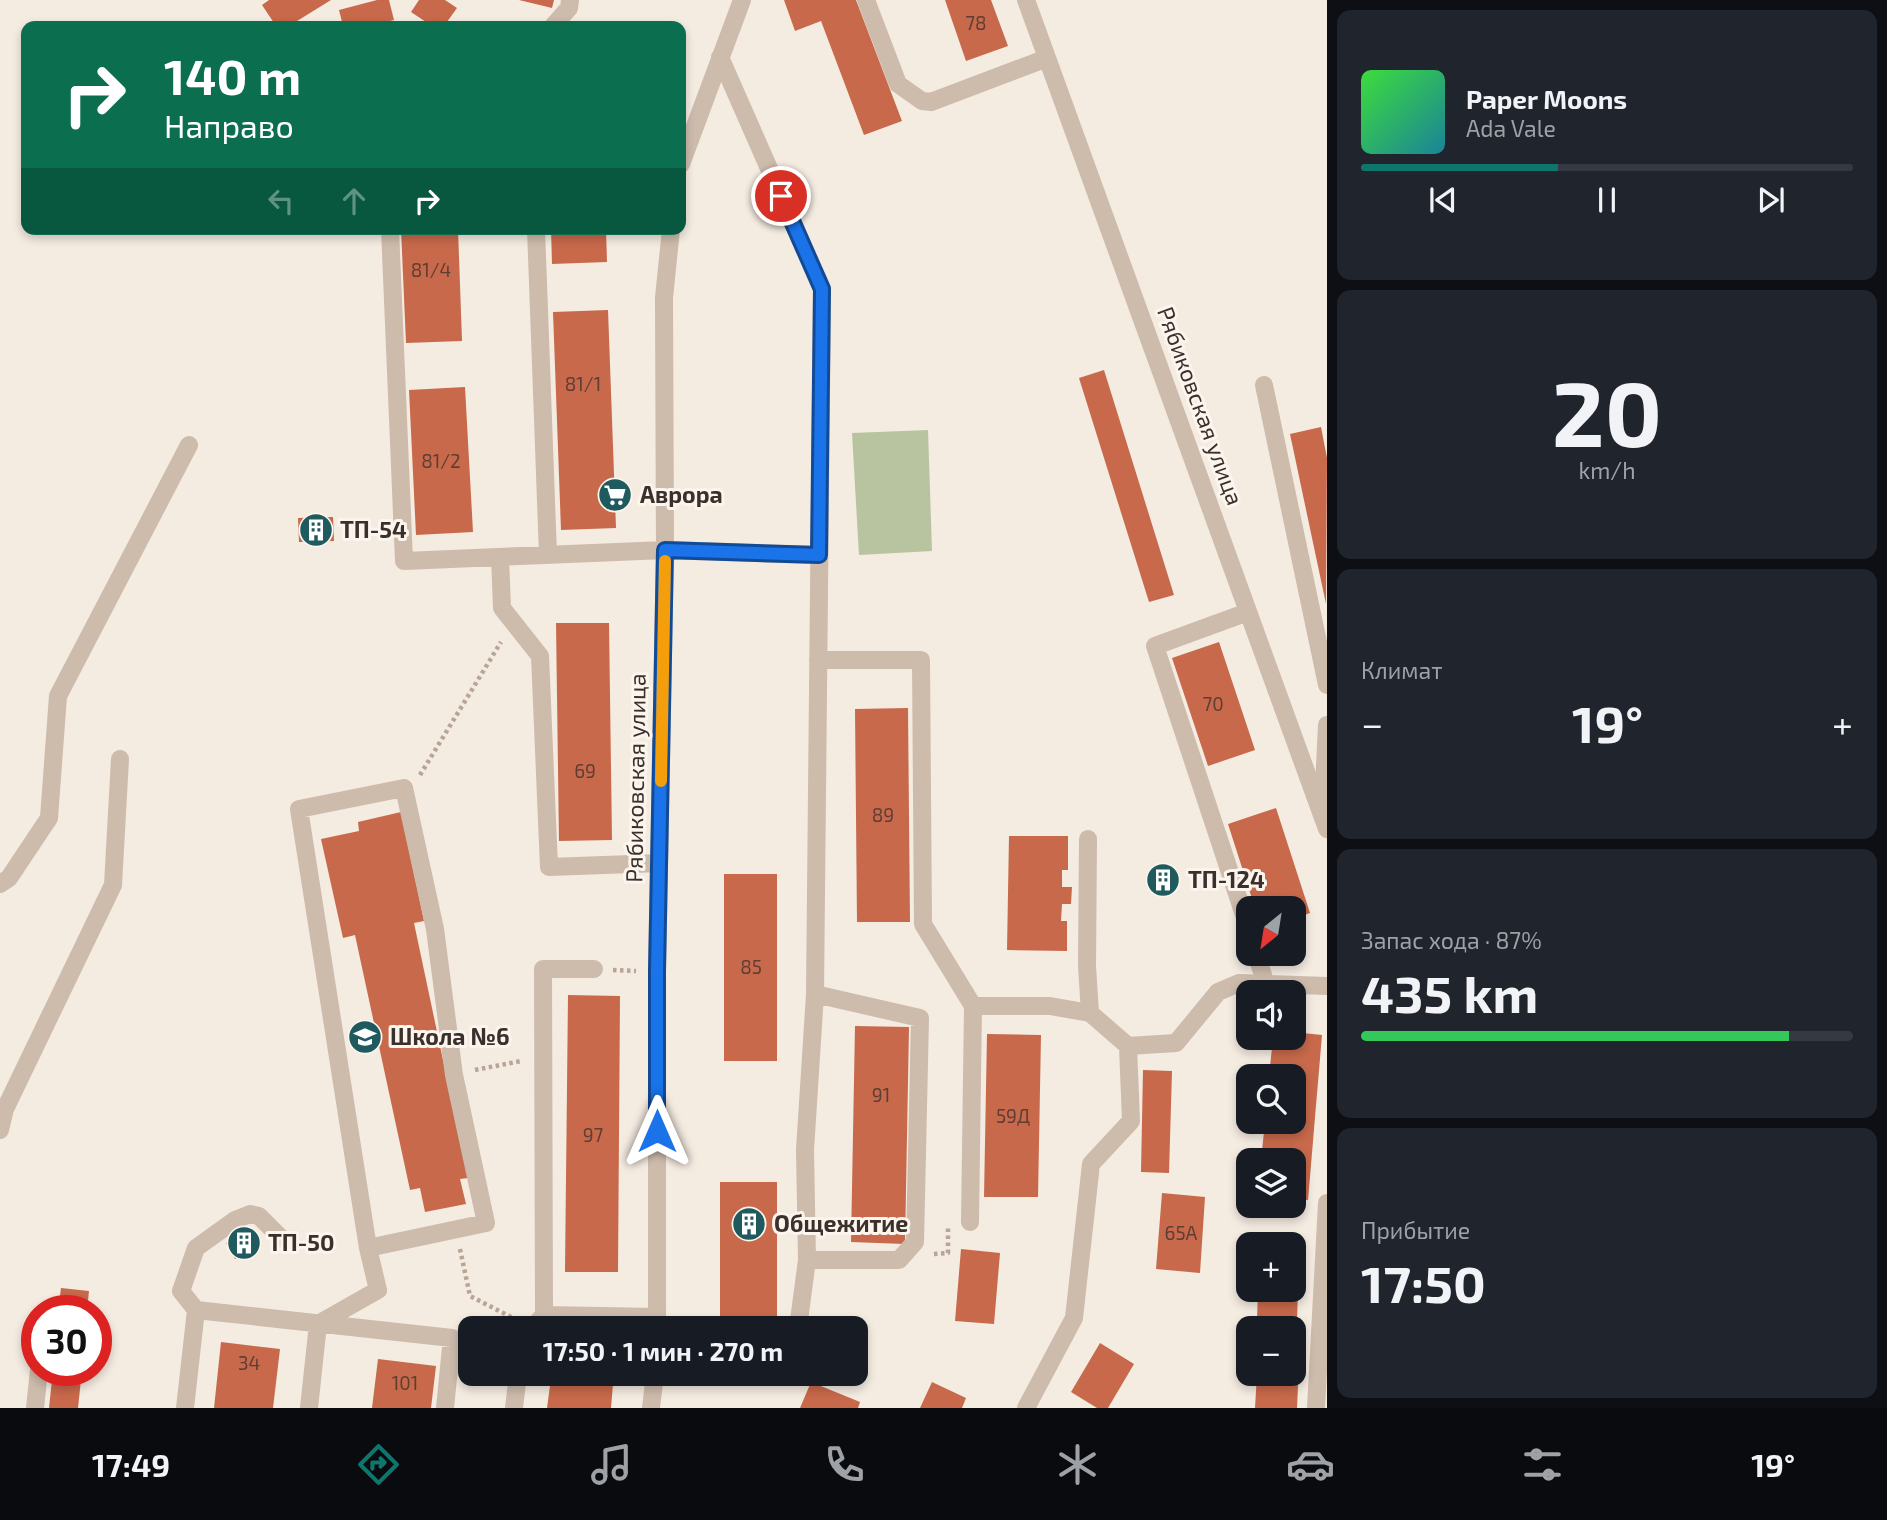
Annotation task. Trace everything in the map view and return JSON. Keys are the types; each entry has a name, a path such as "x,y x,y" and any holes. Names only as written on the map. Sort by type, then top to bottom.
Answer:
{"street":[{"path":"557,21 569,8 570,0"},
{"path":"686,150 742,0"},
{"path":"866,0 898,84 922,101 930,102 1047,58"},
{"name":"Рябиковская улица","path":"1026,0 1325,823"},
{"path":"720,57 822,289 816,994 805,1150 807,1260 800,1316"},
{"path":"390,235 404,561 665,550 819,555"},
{"path":"536,235 548,555"},
{"name":"Рябиковская улица","path":"657,1316 657,971 665,550 664,298 670,235"},
{"path":"1264,385 1327,685"},
{"path":"0,884 9,878 49,818 58,696 189,445"},
{"path":"500,557 502,608 540,656 549,867 659,863"},
{"path":"1237,896 1154,646 1248,612"},
{"path":"818,660 921,660 923,924 973,1006 970,1222"},
{"path":"1325,823 1327,725"},
{"path":"0,1130 5,1109 113,885 120,759"},
{"path":"318,1324 378,1290 368,1248 299,809 404,788 435,929 454,1075 486,1223 368,1248"},
{"path":"1088,839 1087,966 1090,1013"},
{"path":"536,1316 543,970 594,969"},
{"path":"973,1006 1050,1006 1090,1013 1128,1046 1176,1043 1218,992 1236,984"},
{"path":"1306,985 1327,986"},
{"path":"807,1260 899,1259 915,1242 920,1018 816,994"},
{"path":"1027,1408 1074,1318 1091,1164 1131,1121 1128,1046"},
{"path":"1316,1408 1327,1203"},
{"path":"185,1408 196,1310 181,1291 196,1248 219,1229 250,1214 260,1216 281,1238"},
{"path":"196,1310 452,1338 445,1408"},
{"path":"309,1408 318,1324"},
{"path":"35,1408 37,1386"},
{"path":"514,1408 517,1386"},
{"path":"651,1408 654,1386"}],"path":[{"path":"419,776 501,643 519,629"},
{"path":"594,969 657,971"},
{"path":"469,1072 543,1057"},
{"path":"926,1254 948,1253 948,1227 953,1223 970,1222"},
{"path":"456,1229 470,1296 517,1316"}],"green space":[{"path":"928,430 932,551 859,555 852,433"}],"building":[{"path":"269,0 331,0 297,21 273,21 262,5"},
{"path":"377,0 389,0 394,20 342,21 339,10"},
{"path":"419,0 445,0 457,8 448,21 424,21 411,12"},
{"path":"519,0 554,0 552,8"},
{"path":"784,0 856,0 902,121 864,135 821,21 795,31"},
{"path":"945,0 991,0 1008,46 966,61"},
{"path":"401,235 458,235 462,341 406,343"},
{"path":"551,235 606,235 607,262 552,264"},
{"path":"608,310 616,528 561,530 553,312"},
{"path":"1104,370 1174,595 1149,602 1079,378"},
{"path":"465,387 473,532 416,535 409,390"},
{"path":"1321,427 1327,458 1326,604 1290,434"},
{"name":"ТП-54","path":"333,517 334,541 299,542 298,518"},
{"path":"556,623 609,623 612,840 559,841"},
{"path":"1219,642 1255,750 1208,766 1172,658"},
{"path":"908,708 910,922 857,922 855,709"},
{"path":"1276,808 1304,896 1251,896 1228,824"},
{"path":"401,812 424,921 414,923 468,1178 460,1179 466,1204 425,1212 420,1188 410,1190 355,935 343,938 321,839 359,831 358,822"},
{"path":"1009,836 1068,836 1068,870 1062,870 1062,887 1072,887 1071,904 1062,904 1061,921 1067,921 1067,951 1007,950"},
{"name":"ТП-124","path":"1166,865 1175,890 1160,895 1152,869"},
{"path":"724,874 777,874 777,1061 724,1061"},
{"path":"568,995 620,996 618,1272 565,1272"},
{"path":"855,1026 909,1027 905,1244 851,1242"},
{"path":"1306,1033 1322,1035 1308,1200 1306,1148 1262,1148 1264,1134 1306,1134 1306,1064 1270,1064 1272,1050 1306,1050"},
{"path":"987,1034 1041,1035 1038,1197 984,1197"},
{"path":"1143,1070 1172,1071 1169,1173 1141,1172"},
{"name":"Общежитие","path":"720,1182 777,1182 777,1316 720,1316"},
{"path":"1162,1193 1205,1197 1200,1273 1156,1269"},
{"name":"ТП-50","path":"252,1228 261,1244 235,1259 226,1243"},
{"path":"961,1249 1000,1253 994,1324 955,1321"},
{"path":"61,1288 89,1291 89,1295 60,1295"},
{"path":"1258,1302 1298,1302 1297,1316 1257,1316"},
{"path":"221,1342 280,1349 273,1408 214,1408"},
{"path":"1100,1343 1134,1364 1108,1408 1097,1408 1071,1392"},
{"path":"378,1359 436,1366 431,1408 372,1408"},
{"path":"932,1382 966,1398 962,1408 920,1408"},
{"path":"51,1386 80,1386 78,1408 49,1408"},
{"path":"550,1386 613,1386 611,1408 547,1408"},
{"path":"809,1386 821,1386 860,1402 858,1408 800,1408"},
{"path":"1256,1386 1298,1386 1297,1408 1255,1408"}],"slow traffic":[{"path":"661,781 665,561"}],"place":[{"name":"Аврора","path":"615,495"},
{"name":"ТП-54","path":"316,530"},
{"name":"ТП-124","path":"1163,880"},
{"name":"Школа №6","path":"365,1037"},
{"name":"Общежитие","path":"749,1224"},
{"name":"ТП-50","path":"244,1243"}],"route":[{"path":"657,1131 657,971 665,550 819,555 822,289 781,196"}]}
